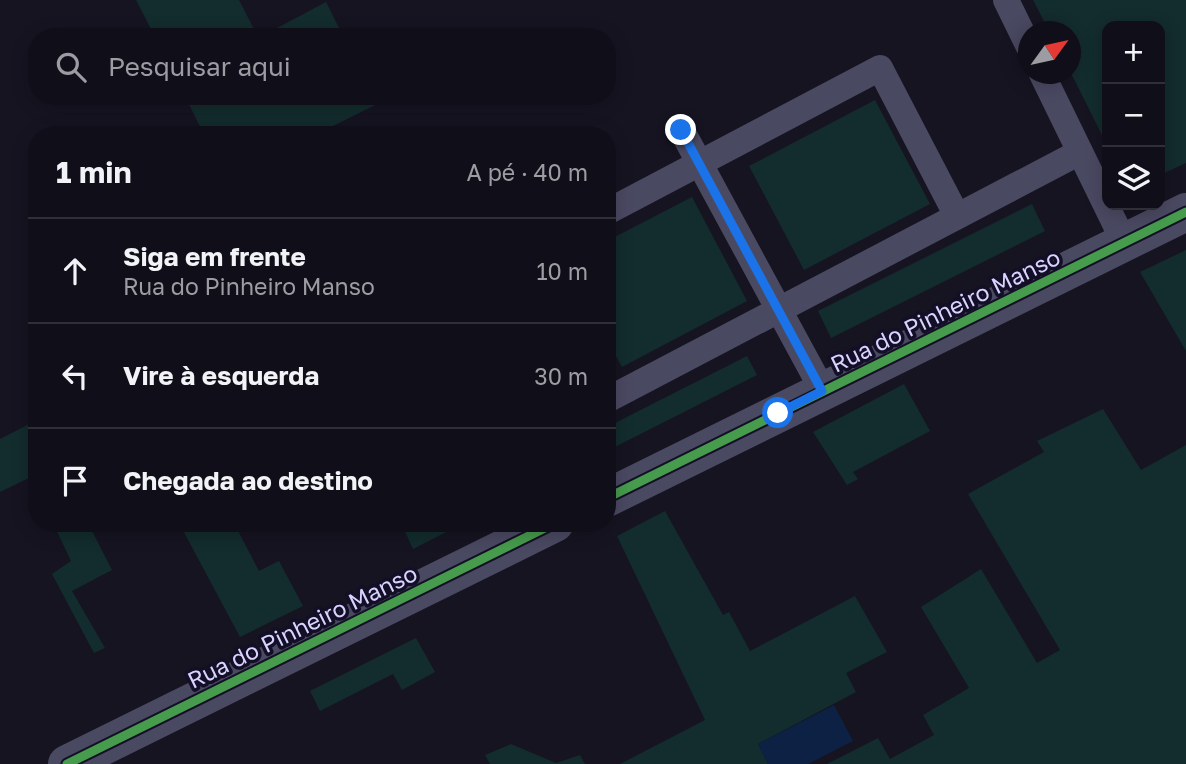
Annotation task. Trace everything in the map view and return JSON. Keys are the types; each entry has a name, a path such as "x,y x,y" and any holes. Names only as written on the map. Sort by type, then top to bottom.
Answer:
{"street":[{"name":"Rua do Pinheiro Manso","path":"616,494 1186,212"},
{"name":"Rua do Pinheiro Manso","path":"67,764 537,532"}],"lane":[{"path":"1006,0 1018,25"},
{"path":"616,207 880,68 957,216"},
{"path":"1047,84 1124,242"},
{"path":"681,130 822,391"},
{"path":"616,393 1080,152"}],"green space":[{"path":"136,0 239,0 253,28 150,28"},
{"path":"1033,0 1186,0 1186,163 1165,173 1165,21 1102,21 1102,135 1076,84 1081,84 1081,21 1044,21"},
{"path":"326,2 339,28 277,28"},
{"path":"875,100 930,204 804,270 749,166"},
{"path":"189,105 375,105 333,126 200,126"},
{"path":"692,197 747,301 622,367 616,356 616,236"},
{"path":"1032,204 1045,231 831,338 818,311"},
{"path":"1186,250 1186,351 1140,272"},
{"path":"747,356 757,375 616,446 616,422"},
{"path":"904,384 930,431 853,472 858,479 847,485 813,432"},
{"path":"1103,409 1141,470 1186,445 1186,764 827,764 878,738 890,759 934,735 923,715 969,688 921,607 981,569 1037,663 1060,650 968,494 1044,452 1037,441"},
{"path":"28,425 28,478 0,492 0,439"},
{"path":"665,511 723,615 729,612 750,651 855,596 887,652 846,673 856,692 758,744 768,764 620,764 705,720 617,536"},
{"path":"57,532 93,532 112,570 72,591 105,648 94,653 52,574 71,561"},
{"path":"184,532 239,532 259,571 279,561 303,606 240,637"},
{"path":"405,532 446,532 413,549"},
{"path":"416,638 435,672 402,690 393,674 320,711 310,691"},
{"path":"511,744 556,763 580,755 585,764 490,764 485,755"}],"water":[{"path":"834,705 853,741 808,764 768,764 758,744"}],"cycle path":[{"path":"616,494 1186,212"},
{"path":"67,764 537,532"}],"route":[{"path":"681,130 822,391 778,413"}]}
